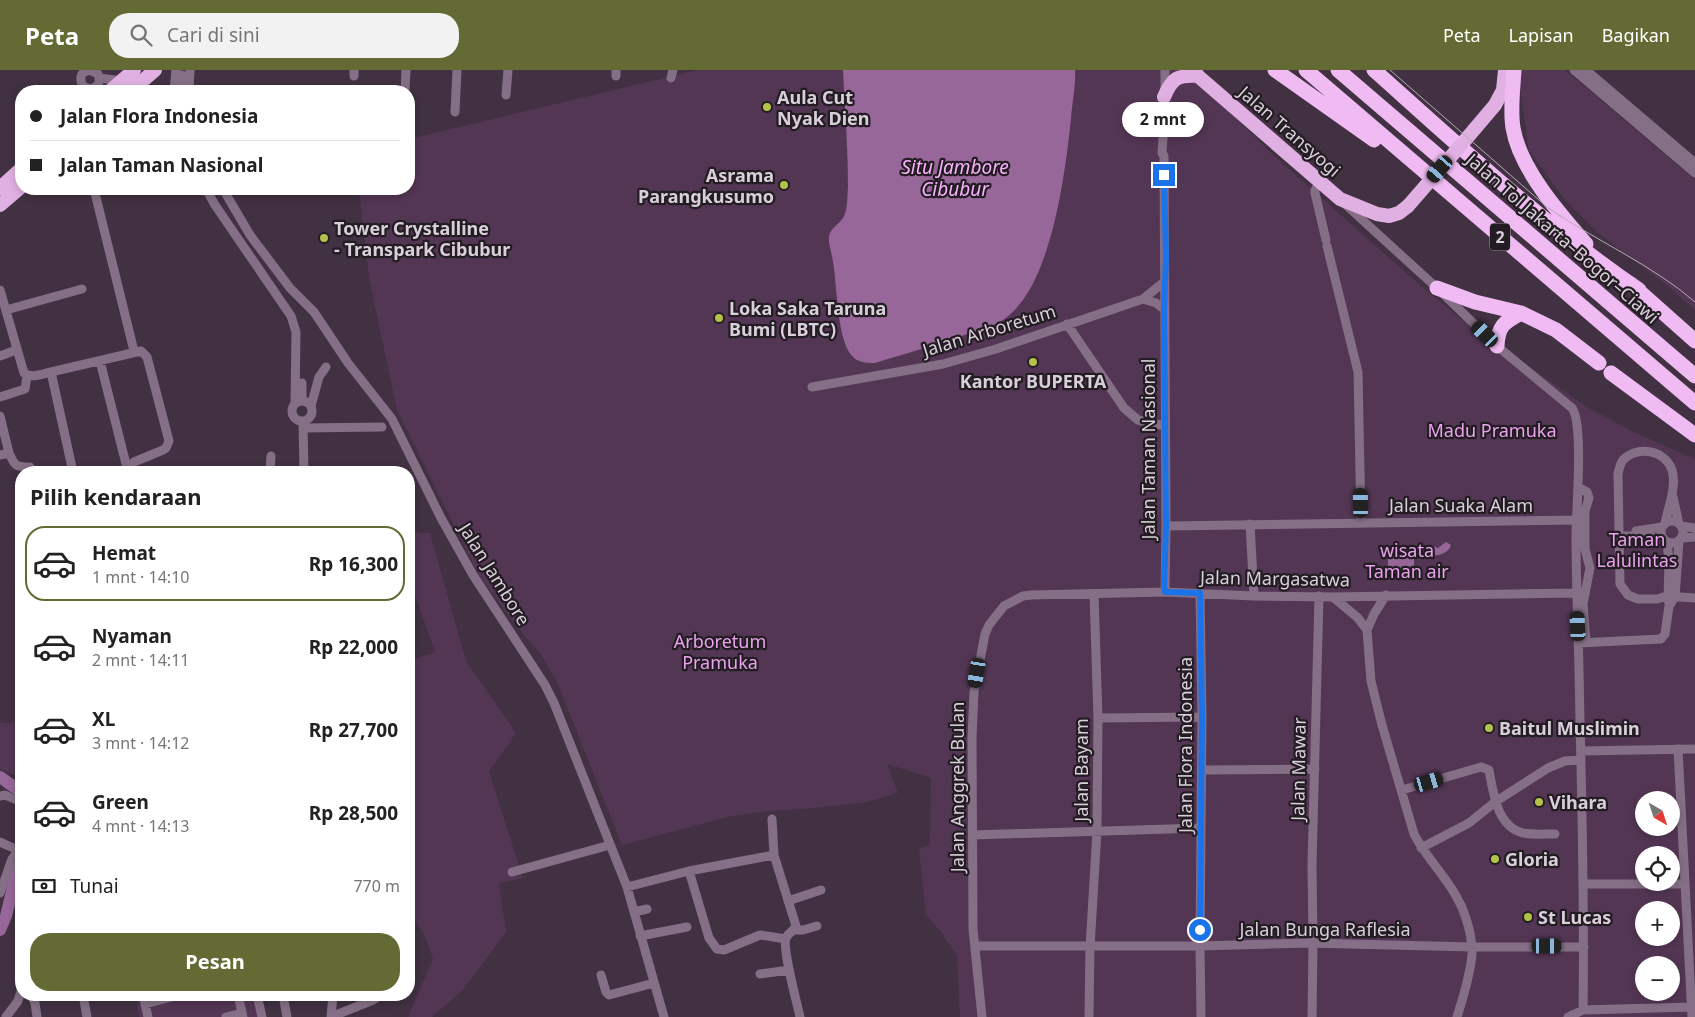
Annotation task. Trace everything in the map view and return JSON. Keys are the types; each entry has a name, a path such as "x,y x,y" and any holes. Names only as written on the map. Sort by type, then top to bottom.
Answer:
{"highway":[{"path":"126,85 134,70"},
{"path":"128,85 155,70"},
{"path":"1275,70 1441,187"},
{"name":"2","path":"1306,70 1695,403"},
{"name":"Jalan Tol Jakarta–Bogor–Ciawi","path":"1338,70 1695,376"},
{"path":"1374,70 1600,264 1695,328"},
{"name":"Jalan Transyogi","path":"1196,73 1340,200 1377,214 1389,216 1399,213 1408,206 1495,105 1503,90 1505,70"},
{"path":"1514,70 1512,111 1514,129 1518,146 1527,165 1588,246 1695,341"},
{"path":"1164,98 1169,84 1175,79 1196,73"},
{"path":"0,188 15,174"},
{"path":"0,206 15,192"},
{"path":"1437,288 1475,302 1521,313 1556,330 1599,362"},
{"path":"1497,346 1498,334 1502,326 1521,313"},
{"path":"1611,373 1695,435"}],"street":[{"path":"74,70 81,77 83,85"},
{"path":"81,77 82,74 89,70 94,70 100,78 123,85"},
{"path":"175,85 176,70"},
{"path":"181,85 182,70"},
{"path":"190,70 190,85"},
{"path":"405,85 406,70"},
{"path":"455,112 457,70"},
{"path":"506,95 508,70"},
{"name":"Jalan Taman Nasional","path":"1165,70 1165,592"},
{"path":"1574,70 1695,173"},
{"path":"1586,70 1695,163"},
{"path":"97,85 100,78"},
{"path":"1320,183 1315,193 1358,372 1361,522"},
{"path":"95,195 134,352"},
{"path":"209,195 291,316 296,332 298,402"},
{"path":"214,195 295,315 301,348 298,402 292,409 292,415 303,425 382,427"},
{"name":"Jalan Jambore","path":"227,195 250,235 290,288 314,312 348,363 397,427 429,495 473,575 522,646 551,695 627,887 664,1017"},
{"path":"1340,200 1437,288 1497,346 1575,411 1579,448 1576,520 1576,593 1582,642"},
{"name":"Jalan Arboretum","path":"812,386 942,364 1014,344 1142,299 1164,282"},
{"path":"6,310 82,289"},
{"path":"0,290 16,350 23,371 27,376 25,389 0,397"},
{"path":"1142,299 1151,301 1164,309"},
{"path":"1067,324 1124,408 1138,420 1165,426"},
{"path":"0,356 16,350"},
{"path":"27,376 134,352 143,352 169,441 163,450 134,462 130,466"},
{"path":"100,361 125,466"},
{"path":"304,466 303,425 311,416 311,406 319,377 326,367"},
{"path":"51,372 73,466"},
{"path":"298,402 307,402 311,406"},
{"path":"0,416 5,454 16,466"},
{"path":"1582,642 1662,639 1665,634 1669,606 1671,597 1680,539 1683,532 1672,494 1672,470 1664,456 1648,452 1637,453 1623,460 1618,474 1620,584 1628,595 1638,599 1671,597 1695,598"},
{"path":"270,466 271,456"},
{"path":"1578,487 1587,492 1589,498 1584,521 1585,549 1590,568 1583,604 1582,642 1583,1010"},
{"path":"1671,597 1666,541 1661,532 1672,494"},
{"name":"Jalan Suaka Alam","path":"1166,526 1576,520"},
{"path":"1619,533 1645,531 1672,521 1695,528"},
{"path":"1250,524 1254,596"},
{"path":"1619,533 1646,536 1673,543 1680,539 1695,537"},
{"name":"Jalan Margasatwa","path":"1094,594 1165,592 1334,597 1576,593"},
{"name":"Jalan Flora Indonesia","path":"1200,593 1202,717 1200,828 1201,1017"},
{"name":"Jalan Bayam","path":"1089,1017 1090,946 1097,831 1098,718 1094,594"},
{"name":"Jalan Anggrek Bulan","path":"982,1017 973,929 973,706 985,634 994,618 1004,606 1023,596 1094,594"},
{"path":"1386,595 1367,630 1372,681 1396,775 1414,834 1421,848 1455,893 1466,920 1473,947 1462,1003 1457,1017"},
{"name":"Jalan Mawar","path":"1312,1017 1312,865 1319,596"},
{"path":"1334,597 1358,618 1367,630"},
{"path":"1098,718 1202,717"},
{"path":"1568,1017 1583,1010 1692,1012 1678,749"},
{"path":"1421,848 1468,822 1548,768 1565,761 1581,756 1695,749"},
{"path":"1402,790 1486,767 1489,770 1496,802 1504,819 1515,830 1524,833 1555,834"},
{"path":"1202,770 1315,769"},
{"path":"0,796 6,795 15,799"},
{"path":"772,820 774,855 796,926 786,939 789,970 800,1017"},
{"path":"973,835 1200,828"},
{"path":"0,842 15,846"},
{"path":"512,872 610,845"},
{"path":"627,887 689,871 774,855"},
{"path":"0,892 6,874 15,857"},
{"path":"689,871 706,930 717,949 724,950 760,936 786,939"},
{"path":"1584,884 1684,884"},
{"path":"788,901 821,890"},
{"path":"634,912 647,909"},
{"path":"794,930 803,930 817,926"},
{"path":"640,936 687,927"},
{"name":"Jalan Bunga Raflesia","path":"975,946 1200,946 1313,943 1473,947 1584,947"},
{"path":"760,974 789,970"},
{"path":"601,975 606,992 610,995 654,983"},
{"path":"6,1017 18,1001"},
{"path":"34,1001 37,1017"},
{"path":"85,1001 87,1017"},
{"path":"144,1001 148,1017"},
{"path":"226,1017 243,1015 240,1001"},
{"path":"259,1001 262,1017"},
{"path":"284,1001 288,1017"},
{"path":"333,1001 331,1017 371,1001"},
{"path":"339,1001 348,1011"}],"green space":[{"path":"698,70 1188,70 1272,154 1461,319 1587,407 1636,433 1695,459 1695,1017 960,1017 957,956 941,932 926,915 919,849 930,844 931,778 887,764 898,793 867,802 732,816 622,845 557,682 542,656 511,619 478,574 397,410 369,278 360,195 415,195 415,138"},
{"path":"1525,70 1565,70 1695,180 1695,310 1669,287 1597,232 1566,201 1529,151 1518,73"},
{"path":"415,532 430,533 466,661 516,733 489,772 523,878 499,883 506,932 463,990 432,1017 408,1017 433,959 425,936 415,920 415,659 435,652 415,595"},
{"path":"0,722 15,722 15,775 0,769"},
{"path":"137,1001 255,1001 259,1017 139,1017"}],"water":[{"name":"Situ Jambore Cibubur","path":"843,70 1075,70 1065,168 1054,226 1035,279 1022,301 1003,320 991,326 875,363 860,361 849,352 842,333 829,239 831,231 843,218 847,203 848,159"},
{"path":"1446,542 1451,545 1445,552 1431,556 1427,553 1426,547 1429,545 1438,548"},
{"path":"1388,556 1414,557 1414,574 1388,574"}],"waterway":[{"path":"0,777 15,788"},
{"path":"0,930 6,916 15,879"}],"tram line":[{"path":"1390,70 1547,207 1661,276 1695,302"}],"place":[{"name":"Aula Cut Nyak Dien","path":"767,107"},
{"name":"Asrama Parangkusumo","path":"784,185"},
{"name":"Tower Crystalline - Transpark Cibubur","path":"324,238"},
{"name":"Loka Saka Taruna Bumi (LBTC)","path":"719,318"},
{"name":"Kantor BUPERTA","path":"1033,362"},
{"name":"Baitul Muslimin","path":"1489,728"},
{"name":"Vihara","path":"1539,802"},
{"name":"Gloria","path":"1495,859"},
{"name":"St Lucas","path":"1528,917"}],"route":[{"path":"1164,175 1166,257 1164,309 1166,526 1164,586 1165,592 1200,593 1202,717 1200,930"}],"park label":[{"name":"Madu Pramuka","path":"1492,430"},
{"name":"Taman Lalulintas","path":"1637,549"},
{"name":"wisata Taman air","path":"1407,560"},
{"name":"Arboretum Pramuka","path":"720,651"}]}
